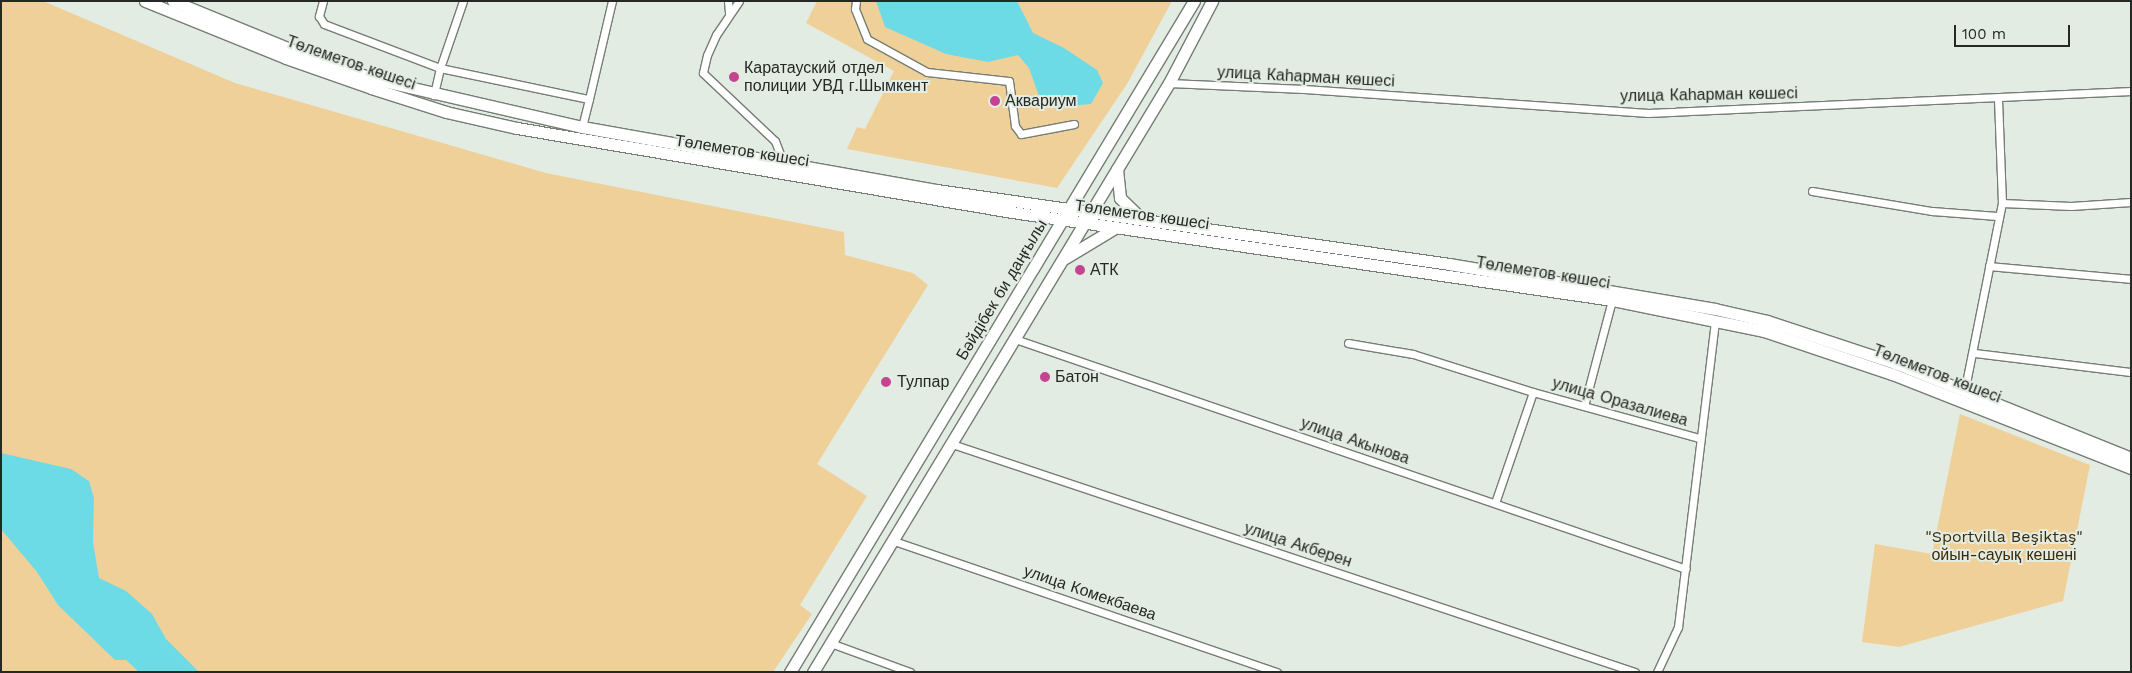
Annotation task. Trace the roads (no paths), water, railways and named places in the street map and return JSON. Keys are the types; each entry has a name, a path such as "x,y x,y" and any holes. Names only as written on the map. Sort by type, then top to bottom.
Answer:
{"main road":[{"name":"Төлеметов көшесі","path":"145,1 286,58 371,88 473,118 605,145 1062,220 1612,300 1714,320 1818,348 1963,395 2131,468"},
{"name":"Төлеметов көшесі","path":"173,1 308,56 374,79 434,95 582,127 785,165 1496,271 1715,309 1820,338 1963,395 2131,458"},
{"name":"Бәйдібек би даңғылы","path":"790,672 1194,1"},
{"path":"813,672 832,644 1169,83 1212,1"},
{"path":"1118,167 1120,198 1141,218"},
{"path":"1061,261 1115,227"},
{"path":"962,389 980,398"}],"street":[{"path":"323,1 319,16 324,24 440,68 589,100"},
{"path":"434,95 440,68 463,1"},
{"path":"582,127 612,1"},
{"path":"728,1 729,13"},
{"path":"739,1 729,13 707,55 703,73 775,141 785,165"},
{"path":"856,1 854,9 867,40 927,72 1010,81 1015,126 1021,134 1074,124"},
{"name":"улица Каһарман көшесі","path":"1169,83 1304,89 1648,113 2131,91"},
{"path":"1963,395 1974,353 1997,216 2002,203 1998,98"},
{"path":"1812,191 1932,211 1997,216"},
{"path":"2002,203 2072,206 2131,202"},
{"path":"1989,266 2131,279"},
{"path":"1584,406 1612,300"},
{"path":"1657,672 1678,628 1714,320"},
{"name":"улица Акынова","path":"1016,339 1686,568"},
{"name":"улица Оразалиева","path":"1348,343 1413,354 1533,392 1699,438"},
{"path":"1974,353 2131,372"},
{"name":"улица Оразалиева","path":"1496,503 1533,392"},
{"name":"улица Акберен","path":"952,444 1635,672"},
{"name":"улица Комекбаева","path":"894,541 1277,672"},
{"path":"832,644 910,672"}],"water":[{"path":"876,1 1017,1 1033,33 1064,48 1097,70 1103,83 1091,104 1068,106 1040,99 1029,68 1018,55 988,62 946,54 885,27"},
{"path":"1,453 71,469 89,481 94,498 93,542 99,578 126,591 152,614 166,639 199,672 139,672 126,660 115,660 58,605 37,572 1,529"}],"place":[{"name":"Каратауский отдел полиции УВД г.Шымкент","path":"734,77"},
{"name":"Аквариум","path":"995,101"},
{"name":"АТК","path":"1080,270"},
{"name":"Батон","path":"1045,377"},
{"name":"Тулпар","path":"886,382"}],"park label":[{"name":"\"Sportvilla Beşiktaş\" ойын-сауық кешені","path":"2004,546"}]}
